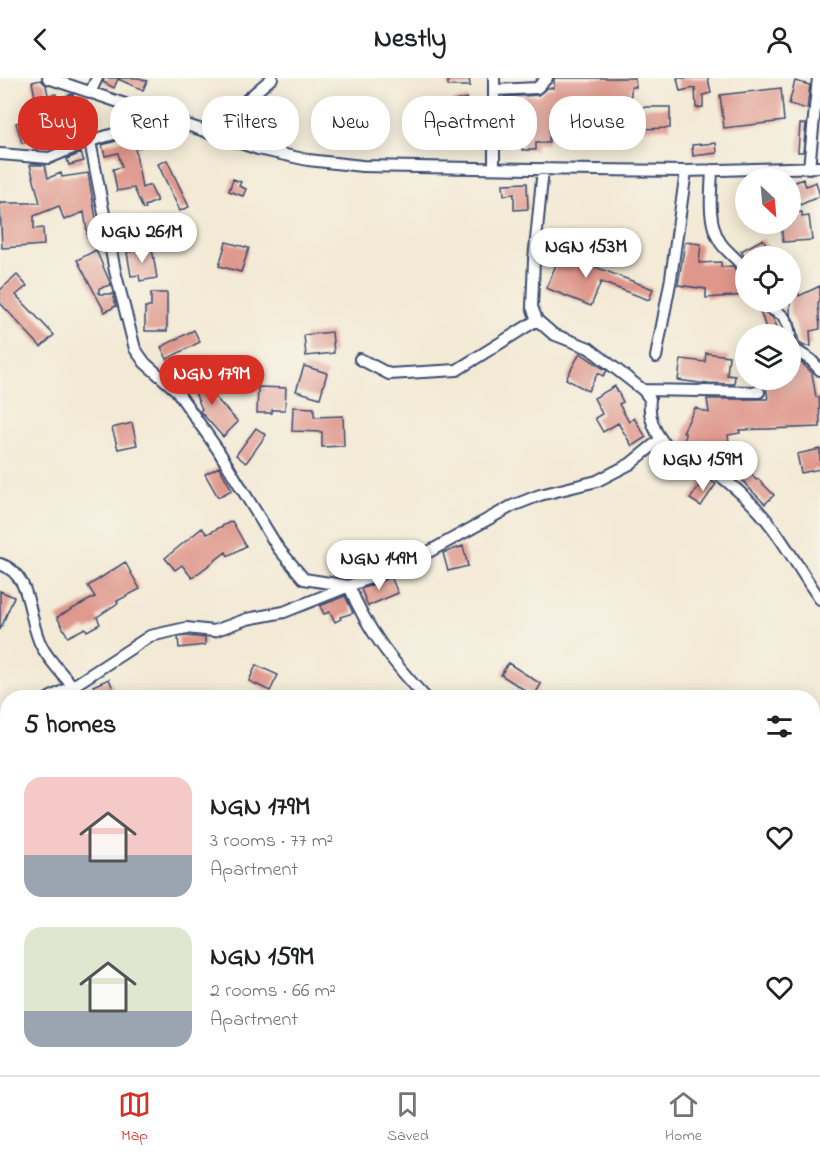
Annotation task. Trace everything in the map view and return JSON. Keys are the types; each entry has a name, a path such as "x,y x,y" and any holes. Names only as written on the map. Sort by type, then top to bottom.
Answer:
{"street":[{"path":"48,78 110,99"},
{"path":"90,93 97,78"},
{"path":"253,78 260,88"},
{"path":"251,96 272,78"},
{"path":"494,78 494,167"},
{"path":"495,90 537,88 547,78"},
{"path":"263,150 308,160 362,166 686,171 815,167 818,78"},
{"path":"0,154 49,158 68,150"},
{"path":"92,150 115,271 135,349 145,363 176,390 218,450 278,548 304,579 349,586"},
{"path":"543,169 532,307 537,320 553,334 589,348 643,390 650,399 651,422 661,440 670,449 709,468 747,499 771,526 820,599"},
{"path":"712,170 712,223 722,244 735,256"},
{"path":"656,357 671,278 686,171"},
{"path":"778,312 787,320 788,324"},
{"path":"360,359 389,374 457,370 537,320"},
{"path":"801,354 820,370"},
{"path":"643,390 759,392"},
{"path":"65,690 150,636 186,628 214,631 247,619 284,612 414,560 512,506 540,495 597,480 630,464 661,440"},
{"path":"0,564 10,567 22,581 41,646 76,690"},
{"path":"349,586 360,612 395,664 419,690"}],"building":[{"path":"104,78 139,78 147,81 143,90 118,79 114,88 103,82"},
{"path":"448,78 469,78 470,86 448,86"},
{"path":"554,78 635,78 636,87 631,87 631,96 549,96 549,143 537,143 537,96 521,96 538,95 547,88 554,88"},
{"path":"677,78 708,78 711,93 703,95 703,107 696,108 695,88 680,91"},
{"path":"41,80 46,85 48,95 56,94 56,96 35,96 32,82"},
{"path":"795,81 810,85 807,109 789,104"},
{"path":"781,88 784,121 724,128 720,95"},
{"path":"646,107 670,107 670,128 646,129"},
{"path":"800,124 806,124 803,152 798,152"},
{"path":"110,143 110,150 135,150 142,188 150,185 157,201 143,209 134,188 117,191 113,169 122,167 118,153 105,156 102,145"},
{"path":"716,143 717,153 693,156 692,145"},
{"path":"81,153 84,161 69,165 67,159"},
{"path":"167,160 189,207 180,211 158,164"},
{"path":"30,165 45,165 48,178 61,173 62,177 88,173 99,236 88,238 84,212 64,220 59,206 34,216 34,229 43,228 44,245 2,248 0,203 40,203"},
{"path":"233,179 241,182 239,186 246,189 243,196 229,191"},
{"path":"803,179 806,186 816,182 820,196 801,205 801,180"},
{"path":"527,183 528,209 514,210 514,194 504,195 503,184"},
{"path":"801,212 802,217 809,216 812,240 783,242 782,234 801,234"},
{"path":"763,239 767,246 750,246"},
{"path":"226,242 249,248 241,272 219,266"},
{"path":"685,242 701,244 699,263 721,262 721,267 733,266 735,269 735,296 706,298 706,289 678,285"},
{"path":"554,246 592,262 590,265 653,289 649,300 601,282 591,306 546,288 556,265 547,261"},
{"path":"152,248 157,278 140,281 139,275 131,276 127,252"},
{"path":"96,250 111,285 99,288 99,294 113,294 116,306 105,312 77,260"},
{"path":"17,275 27,286 16,295 54,335 41,347 0,303 0,290"},
{"path":"820,286 820,302 818,303 820,329 810,331 811,346 801,344 801,324 795,324 790,313 801,312 801,295"},
{"path":"151,293 167,293 167,331 145,331 145,307 151,307"},
{"path":"760,312 765,312 773,318 776,324 765,324"},
{"path":"194,330 200,342 167,359 161,347"},
{"path":"332,332 334,353 306,356 304,335"},
{"path":"580,353 607,371 603,376 598,373 588,391 566,379"},
{"path":"706,353 729,356 727,375 735,376 734,384 678,380 681,359 705,362"},
{"path":"802,363 812,373 816,397 819,397 820,427 739,430 740,433 728,435 731,456 707,458 706,448 684,446 685,433 683,432 695,408 709,413 707,399 768,399 767,390 801,390"},
{"path":"304,366 327,373 320,398 296,391"},
{"path":"204,373 215,397 238,422 223,437 200,411 202,409 189,379"},
{"path":"615,386 623,402 619,404 629,422 634,418 646,437 632,446 618,423 603,432 595,418 602,414 594,398"},
{"path":"258,387 286,388 285,410 257,413"},
{"path":"293,407 314,408 314,417 343,416 344,446 322,447 322,432 292,431"},
{"path":"132,423 137,445 118,449 112,428"},
{"path":"256,428 266,435 246,463 236,455"},
{"path":"820,449 820,469 801,473 797,454"},
{"path":"742,461 756,480 758,479 774,495 765,504 746,485 734,467"},
{"path":"219,467 232,490 218,497 205,474"},
{"path":"705,477 716,484 701,506 690,499"},
{"path":"232,521 246,546 228,556 226,552 192,578 182,565 175,570 165,558 202,528 207,534"},
{"path":"463,546 468,566 448,571 443,553"},
{"path":"125,562 140,589 117,601 118,603 97,617 100,624 87,631 85,628 68,637 57,617 95,597 88,586"},
{"path":"391,577 398,593 368,606 361,589"},
{"path":"0,591 14,597 0,630"},
{"path":"345,596 353,613 340,617 341,619 335,622 330,612 324,614 320,606"},
{"path":"178,637 205,638 205,645 179,648"},
{"path":"508,663 541,684 538,690 525,690 501,675"},
{"path":"256,665 278,675 270,690 249,681"},
{"path":"109,679 114,690 95,690 93,686"}]}
